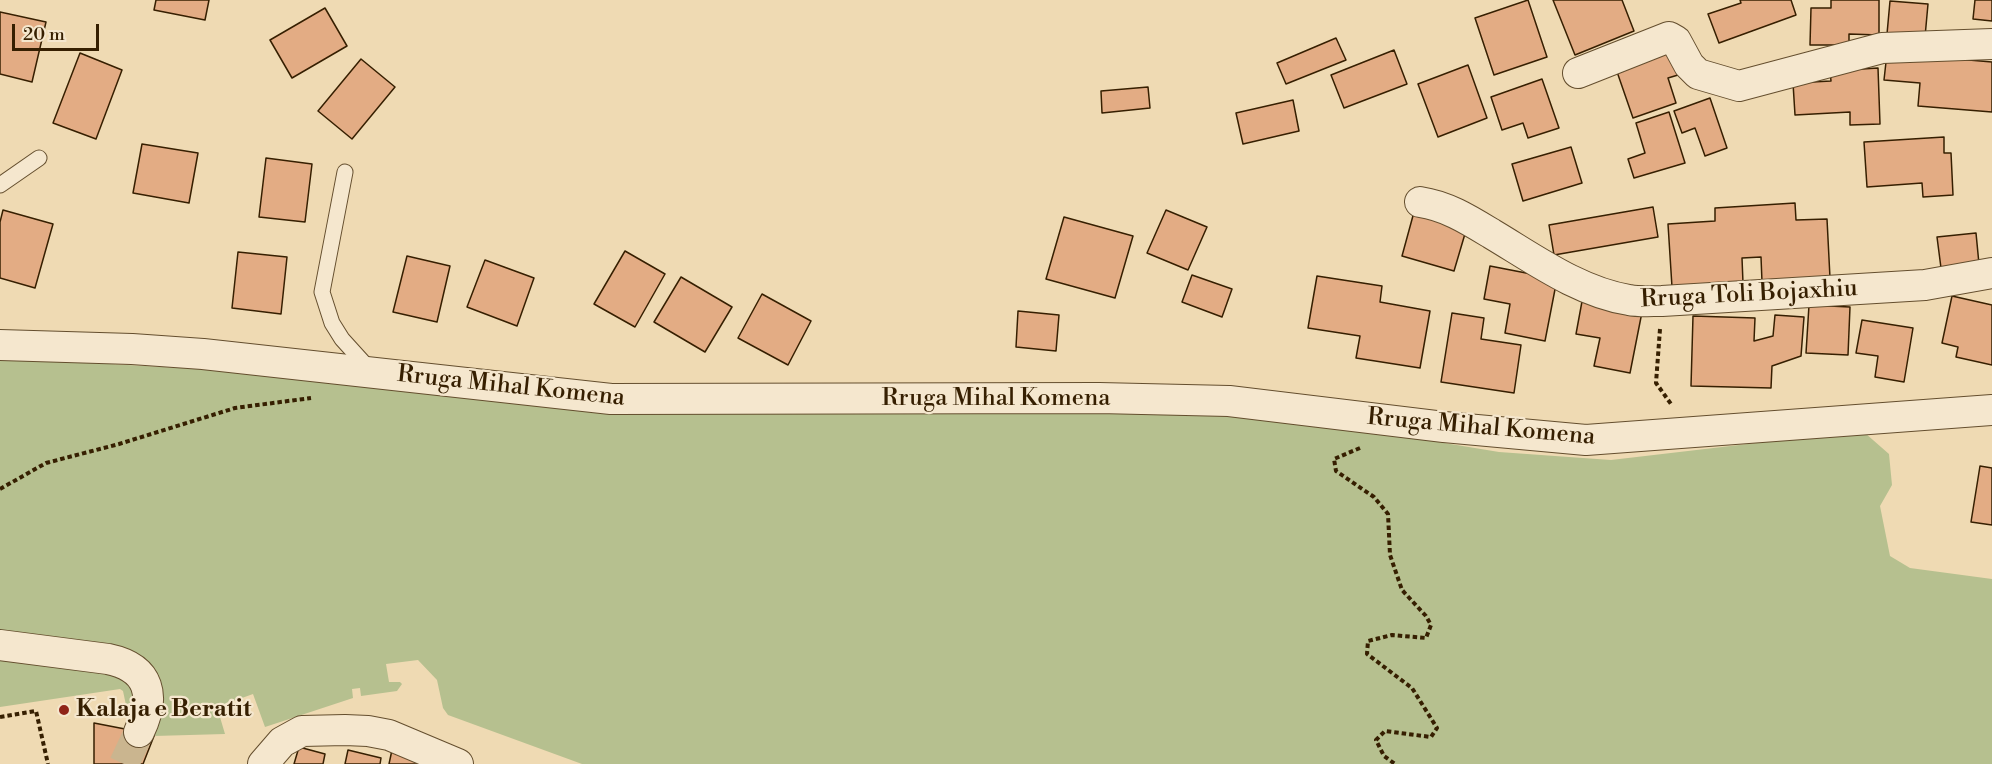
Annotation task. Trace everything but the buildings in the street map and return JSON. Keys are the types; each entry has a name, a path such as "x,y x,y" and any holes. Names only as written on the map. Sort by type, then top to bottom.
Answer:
{"street":[{"path":"1578,73 1669,37 1676,41 1689,65 1698,74 1740,86 1882,48 1992,44"},
{"name":"Rruga Toli Bojaxhiu","path":"1420,202 1437,205 1459,214 1568,279 1601,293 1629,300 1662,301 1925,285 1992,273"},
{"name":"Rruga Mihal Komena","path":"0,345 132,349 203,354 611,399 1099,398 1229,401 1444,427 1586,440 1992,410"},
{"path":"0,645 120,661 132,668 143,680 148,694 149,706 140,732"},
{"path":"263,764 282,742 302,731 368,730 389,735 458,764"}],"lane":[{"path":"0,185 39,158"},
{"path":"345,172 322,292 332,323 342,339 373,373"}],"path":[{"path":"1656,383 1662,301"},
{"path":"0,489 46,463 119,444 234,408 317,398"},
{"path":"1365,446 1334,459 1336,471 1374,497 1388,514 1390,555 1402,590 1426,616 1431,625 1426,638 1392,635 1368,640 1367,654 1412,688 1437,728 1431,737 1385,731 1376,740 1384,756 1395,764"},
{"path":"0,717 36,711 48,764"}],"green space":[{"path":"0,358 400,380 1299,419 1499,452 1611,460 1816,436 1865,433 1889,454 1892,485 1880,506 1890,556 1910,568 1992,579 1992,764 582,764 448,715 443,708 437,680 418,660 386,664 389,682 402,684 397,691 361,696 360,688 352,689 353,698 265,727 253,694 217,707 225,734 154,736 130,724 123,691 120,689 0,707"}],"tunnel":[{"path":"124,764 139,732"}],"place":[{"name":"Kalaja e Beratit","path":"64,710"}]}
